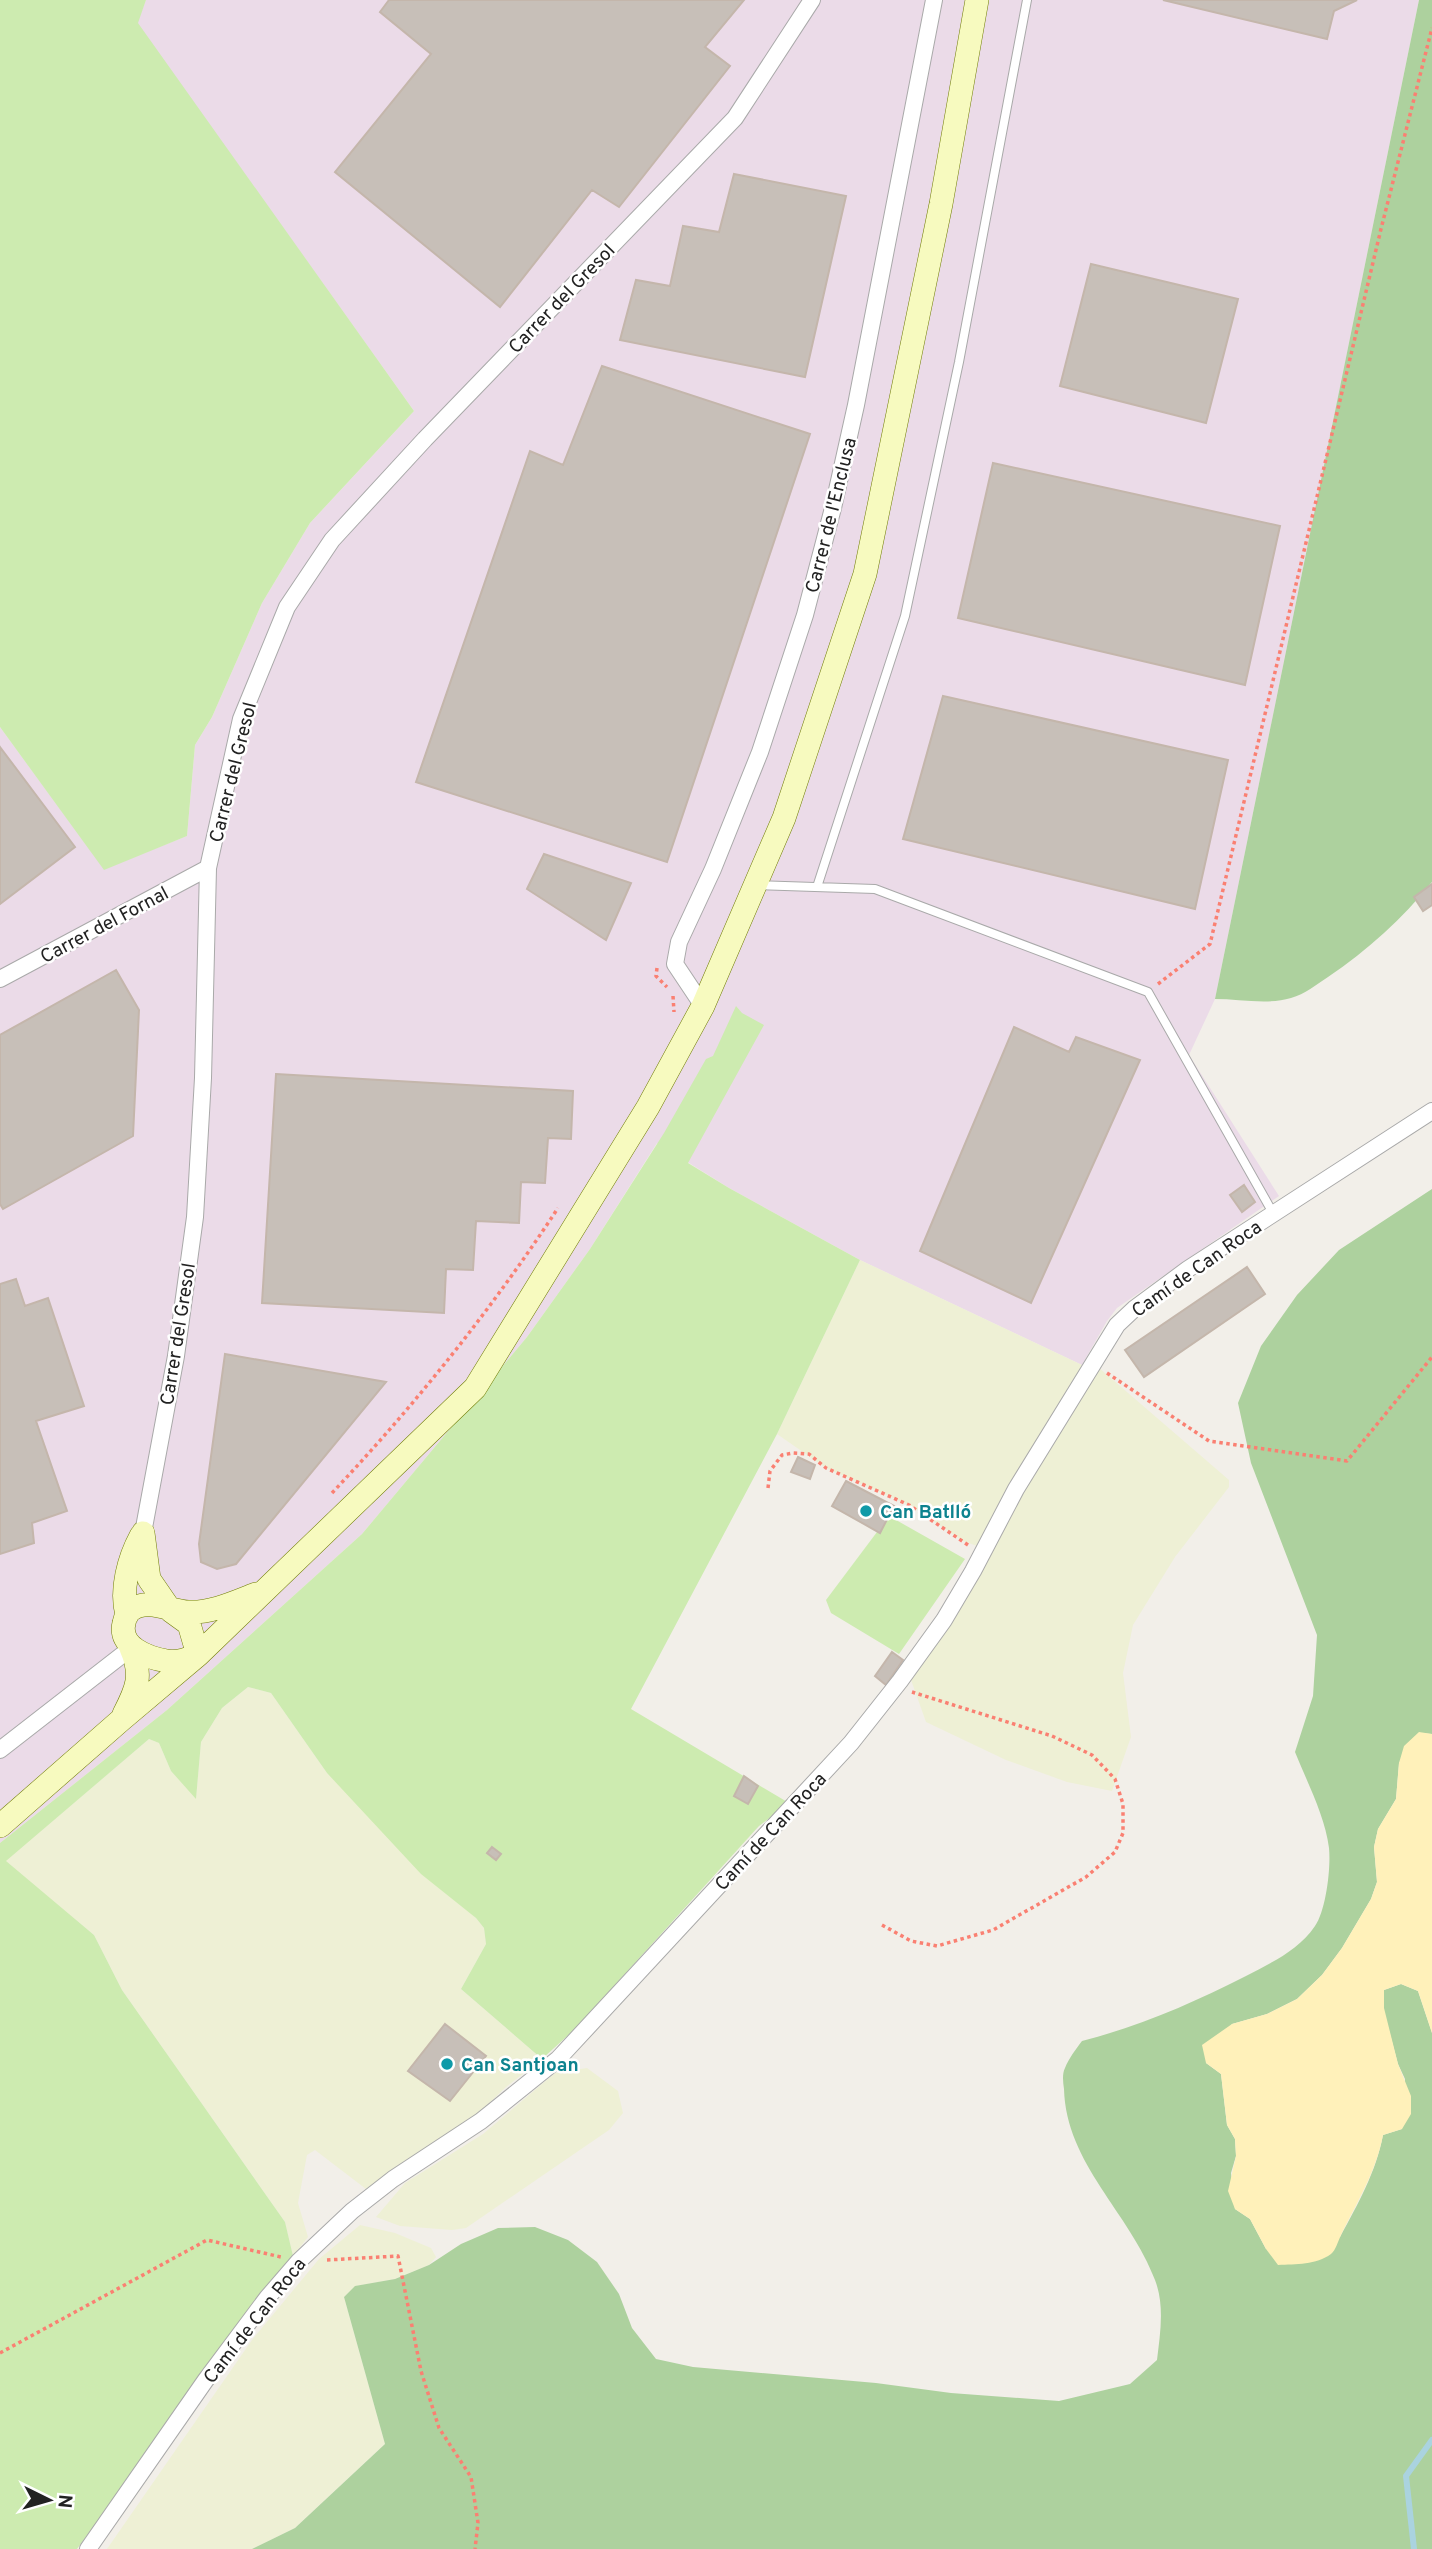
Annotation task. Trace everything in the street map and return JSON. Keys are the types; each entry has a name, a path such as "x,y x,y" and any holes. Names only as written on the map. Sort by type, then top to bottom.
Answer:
{"street":[{"name":"Carrer del Gresol","path":"143,1533 176,1356 195,1217 203,1078 208,868 241,719 286,607 332,540 425,439 735,118 811,0"},
{"name":"Carrer de l'Enclusa","path":"703,1006 676,964 679,942 713,869 760,752 809,602 834,508 856,405 934,0"},
{"path":"0,1826 198,1655 475,1388 649,1107 703,1006 784,818 865,574 940,204 977,0"},
{"name":"Carrer del Fornal","path":"0,979 208,868"},
{"name":"Camí de Can Roca","path":"88,2549 205,2381 267,2298 299,2261 329,2230 362,2203 481,2121 558,2059 769,1828 827,1770 900,1681 944,1620 1016,1489 1117,1325 1188,1269 1432,1111"},
{"path":"143,1533 149,1578 171,1611 189,1624 198,1655"},
{"path":"127,1615 124,1602 129,1567 133,1550 143,1533"},
{"path":"121,1720 132,1699 138,1675 138,1664 125,1639 123,1629 132,1609 144,1605 171,1611 203,1612 269,1588"},
{"path":"131,1648 167,1661 181,1661 198,1655"},
{"path":"0,1750 131,1648"}],"lane":[{"path":"817,887 905,616 959,362 1027,0"},
{"path":"755,884 875,888 1148,992 1273,1213"}],"path":[{"path":"1148,992 1210,944 1381,229 1432,28"},
{"path":"661,960 656,973 658,979 672,993 675,1001 674,1014 670,1018"},
{"path":"325,1501 359,1465 445,1362 501,1291 564,1199"},
{"path":"1094,1364 1209,1441 1347,1461 1432,1357"},
{"path":"768,1488 770,1471 782,1455 809,1454 826,1468 909,1505 981,1555"},
{"path":"882,1925 911,1941 937,1946 993,1930 1086,1877 1115,1852 1123,1833 1123,1804 1115,1779 1092,1755 1052,1736 910,1692 900,1681"},
{"path":"0,2353 207,2240 299,2261 398,2256 421,2371 439,2428 471,2477 478,2524 475,2549"}],"shaded area":[{"path":"146,0 1419,0 1215,999 1189,1055 1279,1196 1117,1308 1082,1365 860,1260 729,1188 657,1143 590,1249 527,1337 362,1534 167,1710 0,1843 0,727 104,869 187,836 195,745 212,717 262,603 310,523 414,411 137,23"}],"green space":[{"path":"0,0 146,0 138,23 414,411 310,523 262,603 212,717 195,745 187,836 104,870 0,727"},
{"path":"1419,0 1432,0 1432,882 1409,909 1371,945 1306,992 1273,1001 1215,999"},
{"path":"736,1006 742,1013 764,1025 688,1163 860,1260 777,1434 631,1709 789,1803 759,1826 575,2029 542,2059 461,1989 486,1944 484,1928 476,1918 421,1874 327,1773 271,1693 248,1687 222,1708 201,1742 196,1799 171,1771 159,1743 149,1739 6,1861 94,1935 122,1990 285,2222 293,2256 77,2549 0,2549 0,1843 167,1710 362,1534 527,1337 590,1249 664,1133 706,1059 713,1056"},
{"path":"1432,1189 1432,1734 1419,1733 1399,1763 1396,1799 1378,1829 1374,1847 1377,1882 1371,1899 1342,1948 1322,1975 1297,1999 1267,2014 1232,2024 1206,2063 1221,2074 1227,2125 1235,2139 1236,2156 1231,2173 1235,2209 1250,2219 1266,2249 1340,2237 1371,2175 1383,2135 1402,2129 1405,2079 1398,2064 1383,2008 1384,1990 1401,1984 1418,1991 1432,2033 1432,2549 252,2549 295,2528 385,2444 344,2297 355,2286 395,2279 429,2265 461,2244 498,2228 535,2227 568,2240 597,2262 619,2294 632,2328 656,2359 693,2367 1059,2401 1130,2384 1157,2360 1161,2310 1155,2280 1131,2232 1087,2165 1076,2141 1067,2116 1063,2073 1082,2041 1166,2013 1246,1976 1293,1949 1308,1935 1319,1919 1327,1888 1329,1848 1320,1811 1295,1752 1313,1696 1317,1635 1251,1463 1238,1403 1261,1346 1297,1295 1339,1250"},
{"path":"860,1260 1082,1365 977,1546 963,1541 909,1505 826,1468 777,1434"},
{"path":"1098,1367 1229,1480 1229,1487 1175,1557 1133,1625 1123,1673 1131,1737 1112,1791 1067,1782 1006,1760 926,1722 910,1677"},
{"path":"889,1516 965,1559 899,1654 831,1613 826,1600"},
{"path":"248,1687 271,1693 327,1773 484,1928 486,1944 461,1989 542,2059 506,2087 479,2113 366,2189 315,2150 307,2155 298,2203 308,2237 293,2256 285,2222 122,1990 94,1935 5,1861 149,1739 159,1743 171,1771 196,1798 201,1742 222,1708"},
{"path":"587,2068 618,2091 623,2113 609,2130 466,2228 452,2230 400,2226 376,2217 405,2183 483,2134 555,2073"},
{"path":"360,2225 395,2233 431,2248 436,2257 429,2265 395,2279 356,2286 344,2297 385,2444 295,2528 252,2549 107,2549 252,2340 319,2259"}],"sand":[{"path":"1419,1732 1432,1734 1432,2033 1418,1991 1401,1984 1384,1990 1384,2008 1398,2064 1411,2096 1411,2114 1402,2129 1383,2135 1371,2174 1333,2252 1312,2262 1278,2265 1250,2219 1235,2209 1228,2191 1236,2156 1235,2139 1227,2125 1221,2074 1206,2063 1202,2045 1232,2024 1267,2014 1297,1999 1322,1975 1342,1948 1371,1899 1377,1882 1374,1847 1378,1829 1396,1799 1399,1763 1404,1746"}],"building":[{"path":"389,0 744,0 705,47 730,66 619,207 592,190 500,307 335,172 431,54 380,12"},
{"path":"1163,0 1357,0 1334,11 1327,39"},
{"path":"734,174 846,196 805,377 620,340 636,280 670,286 683,226 719,232"},
{"path":"1091,264 1238,299 1206,423 1060,386"},
{"path":"602,366 810,434 667,862 416,782 530,451 563,465"},
{"path":"993,463 1280,526 1245,685 958,618"},
{"path":"943,696 1228,760 1195,909 903,839"},
{"path":"0,747 75,847 0,904"},
{"path":"544,854 631,883 606,940 527,889"},
{"path":"1432,884 1432,905 1423,911 1414,897"},
{"path":"116,970 139,1010 133,1136 3,1209 0,1204 0,1035"},
{"path":"1014,1027 1069,1052 1076,1037 1140,1060 1031,1303 920,1251"},
{"path":"276,1074 573,1091 571,1139 548,1138 545,1183 521,1182 519,1223 476,1221 473,1270 446,1269 444,1313 262,1303"},
{"path":"1244,1185 1255,1202 1242,1212 1230,1195"},
{"path":"1247,1267 1265,1294 1144,1377 1125,1350"},
{"path":"16,1279 25,1306 48,1298 84,1406 36,1421 67,1511 32,1523 34,1543 0,1554 0,1284"},
{"path":"225,1354 386,1382 236,1564 217,1569 201,1562 199,1544"},
{"path":"798,1457 815,1465 810,1479 791,1472"},
{"name":"Can Batlló","path":"846,1481 894,1506 880,1533 832,1506"},
{"path":"892,1652 903,1660 886,1685 875,1676"},
{"path":"744,1776 758,1786 748,1804 734,1796"},
{"path":"492,1847 501,1854 496,1860 487,1853"},
{"name":"Can Santjoan","path":"445,2024 486,2056 450,2101 408,2071"}],"waterway":[{"path":"1414,2549 1406,2476 1432,2440"}],"place":[{"name":"Can Batlló","path":"866,1511"},
{"name":"Can Santjoan","path":"447,2064"}]}
